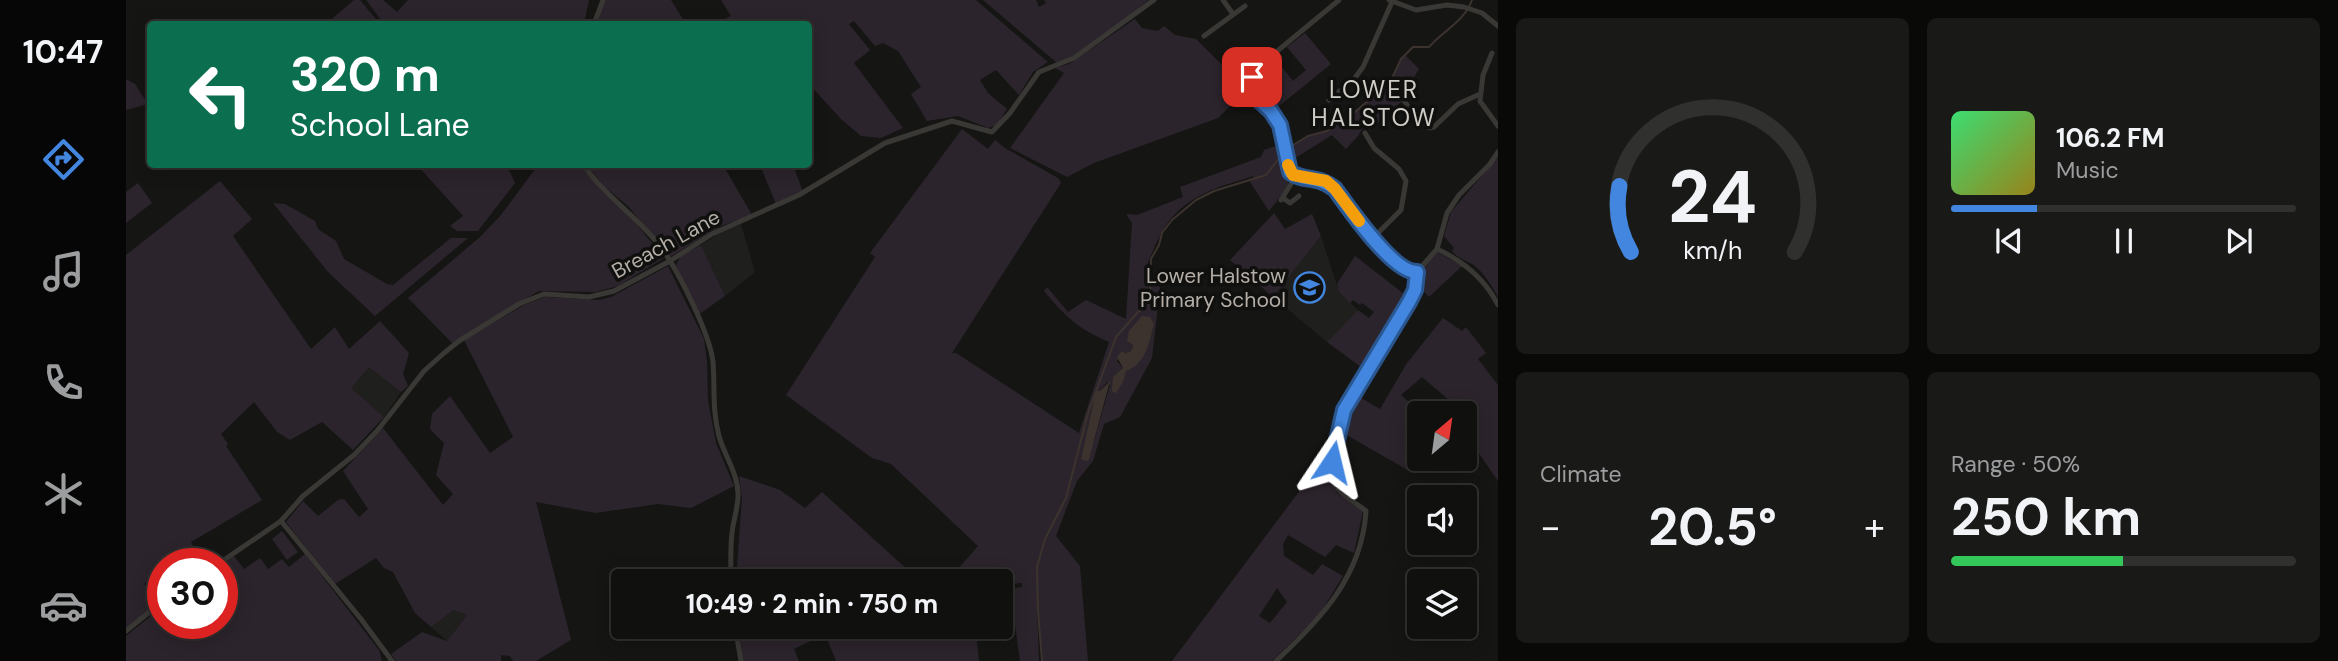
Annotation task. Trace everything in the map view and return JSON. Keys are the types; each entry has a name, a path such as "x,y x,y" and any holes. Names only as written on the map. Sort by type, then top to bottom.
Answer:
{"street":[{"path":"595,21 603,0"},
{"name":"Breach Lane","path":"238,550 281,521 303,496 363,446 424,371 459,341 533,297 554,294 589,297 614,291 670,261 712,234 799,195 884,144 952,121 992,132 1010,113 1039,72 1074,58 1154,0"},
{"path":"1223,0 1233,14"},
{"path":"1339,0 1273,54 1252,77 1250,92 1271,111 1280,125 1290,172 1296,176 1326,181 1373,238 1410,273 1417,272 1440,251 1447,213 1459,195 1490,164 1498,152"},
{"path":"1329,100 1354,79 1363,67 1390,1 1416,10 1447,5 1464,7 1498,26"},
{"path":"1204,37 1245,6"},
{"path":"1492,53 1483,75 1480,101 1498,126"},
{"path":"1398,92 1412,112 1429,128 1434,127 1458,104 1480,94"},
{"path":"1365,133 1374,148 1399,169 1406,181 1401,210 1373,238"},
{"path":"586,168 611,197 638,220 670,261 710,346 713,361 712,402 738,496 731,569"},
{"path":"1296,176 1282,199 1290,203 1299,196"},
{"path":"1440,251 1478,275 1489,287 1498,305"},
{"path":"1276,661 1321,618 1352,568 1366,511 1340,491 1336,484 1332,462 1338,426 1344,410 1409,302 1415,290 1417,272"},
{"path":"281,521 392,661"},
{"path":"126,631 147,614"},
{"path":"737,639 741,661"}],"shaded area":[{"path":"354,0 360,0 378,21 330,21"},
{"path":"366,0 383,0 397,12 408,0 589,0 585,21 382,21"},
{"path":"604,0 671,0 684,21 598,21"},
{"path":"721,0 976,0 1048,62 1033,72 1019,95 996,70 980,80 988,93 1007,109 997,125 988,128 958,116 927,121 911,94 921,87 898,51 883,43 875,46 854,21 849,24 870,50 854,63 903,128 881,138 861,136 812,87 812,21 720,21 731,16"},
{"path":"983,0 1036,0 1039,7 1046,3 1044,0 1149,0 1094,43 1057,63"},
{"path":"1135,19 1142,28 1158,31 1164,26 1175,35 1196,39 1247,90 1218,118 1094,163 1067,177 1010,148 1064,73 1055,68 1069,64"},
{"path":"1305,33 1331,64 1273,111 1252,92 1254,78 1270,60 1275,64 1278,62 1293,81 1306,70 1287,47"},
{"path":"1406,56 1419,69 1406,91 1401,92 1402,101 1370,130 1363,128 1346,149 1332,135 1289,162 1287,149 1308,136 1327,131 1355,112 1384,87 1392,78 1401,59"},
{"path":"126,79 135,84 147,104 126,110"},
{"path":"962,129 988,149 995,140 1058,178 1061,183 952,353 956,353 1079,433 1109,342 1073,321 1044,291 1047,287 1068,312 1086,300 1126,319 1132,223 1126,214 1137,215 1183,197 1180,187 1261,157 1264,150 1281,144 1288,185 1269,211 1250,182 1254,176 1205,193 1193,199 1173,216 1160,236 1146,267 1160,288 1152,358 1120,417 1104,424 1093,461 1077,481 1056,536 1080,566 1088,661 1042,661 1037,604 1039,661 1020,661 1013,611 1013,588 1022,587 1022,583 1013,584 1013,569 958,569 978,546 891,464 872,458 786,395 875,257 870,253","holes":["1135,325 1153,328 1139,362 1126,370 1123,382 1116,392 1113,392 1113,378 1123,368 1117,361 1131,351 1133,345 1127,341","1107,382 1110,385 1094,441 1081,459 1096,392"]},
{"path":"1497,158 1498,297 1476,267 1452,251 1454,248 1444,236 1451,212"},
{"path":"420,168 508,168 515,183 478,231 457,231 450,226 463,216"},
{"path":"536,168 583,168 634,221 664,258 618,286 596,292 539,291 452,343 408,298 480,237 501,215"},
{"path":"589,168 725,168 752,215 721,226 670,257 629,207 604,186"},
{"path":"761,168 794,168 803,192 776,204"},
{"path":"220,181 252,219 233,236 311,349 335,327 349,349 380,321 409,353 403,374 408,386 401,392 369,367 351,388 384,417 353,450 322,422 290,440 277,432 254,402 221,434 262,500 191,542 194,548 147,548 147,582 144,584 147,587 147,611 126,629 126,255"},
{"path":"138,183 152,203 126,223 126,192"},
{"path":"273,203 285,204 315,221 318,229 336,241 344,259 387,284 393,285 451,238 468,238 375,316 328,272"},
{"path":"1274,213 1285,229 1312,214 1321,236 1273,297 1230,260"},
{"path":"741,224 755,272 725,296 701,245 726,229"},
{"name":"Lower Halstow Primary School","path":"1321,236 1339,292 1358,310 1327,342 1273,297"},
{"path":"701,245 725,296 698,315 676,265 680,257"},
{"path":"1437,252 1462,266 1429,297 1418,285 1420,273"},
{"path":"1355,256 1408,297 1365,370 1327,342 1358,310 1369,318 1374,312 1362,303 1360,305 1353,300 1350,303 1339,292 1337,284"},
{"path":"668,266 704,339 708,401 716,443 734,486 691,508 658,504 595,513 536,502 571,640 536,661 513,661 510,656 501,655 501,661 396,661 391,654 422,632 447,641 467,615 454,610 431,627 415,613 393,572 384,568 376,558 335,584 286,522 303,501 318,516 338,500 344,499 359,517 368,509 343,471 383,428 443,505 453,494 436,475 444,443 430,429 432,414 450,396 490,453 513,437 464,340 524,305 545,297 599,300 611,297"},
{"path":"1142,316 1150,317 1154,324 1146,352 1133,368 1126,371 1116,393 1112,392 1113,377 1123,368 1117,357 1122,351 1131,351 1133,345 1127,341 1129,331"},
{"path":"1443,318 1462,331 1466,327 1486,353 1478,359 1498,385 1498,481 1477,450 1477,401 1450,401 1422,377 1401,395 1408,401 1407,470 1338,430 1356,395 1380,409 1407,363"},
{"path":"369,366 401,392 384,417 350,388"},
{"path":"1110,381 1087,461 1081,459 1096,391 1100,391"},
{"path":"1331,449 1333,482 1337,493 1363,511 1354,553 1336,545 1325,557 1288,535 1283,544 1284,556 1313,575 1322,564 1343,576 1319,615 1272,661 1172,661","holes":["1277,588 1287,602 1270,623 1259,616"]},
{"path":"739,476 780,490 805,508 822,492 907,569 737,569 742,498"},
{"path":"282,531 298,552 287,560 272,539"},
{"path":"305,554 379,650 382,661 126,661 126,636 147,619 147,639 238,639 238,561 244,569 260,558 268,569 282,559 289,567"},
{"path":"454,610 467,615 447,641 431,627"},
{"path":"740,639 815,639 794,649 799,661 743,661"},
{"path":"827,639 970,639 977,641 979,661 836,661"}],"waterway":[{"path":"1288,148 1308,136 1327,131 1355,112 1384,87 1392,78 1401,59 1413,47 1429,47 1459,20 1472,0"},
{"path":"1042,661 1037,567 1045,539 1066,498 1088,413 1116,337 1138,312 1150,303 1151,259 1162,233 1172,220 1196,200 1214,191 1266,175 1284,152"}],"slow traffic":[{"path":"1288,165 1293,175 1326,181 1359,221"}],"place":[{"name":"Lower Halstow Primary School","path":"1309,288"}],"district":[{"name":"LOWER HALSTOW","path":"1374,104"}],"route":[{"path":"1252,77 1250,92 1271,111 1280,125 1290,172 1296,176 1326,181 1381,248 1410,273 1417,272 1415,290 1409,302 1344,410 1338,426 1332,462"}]}
